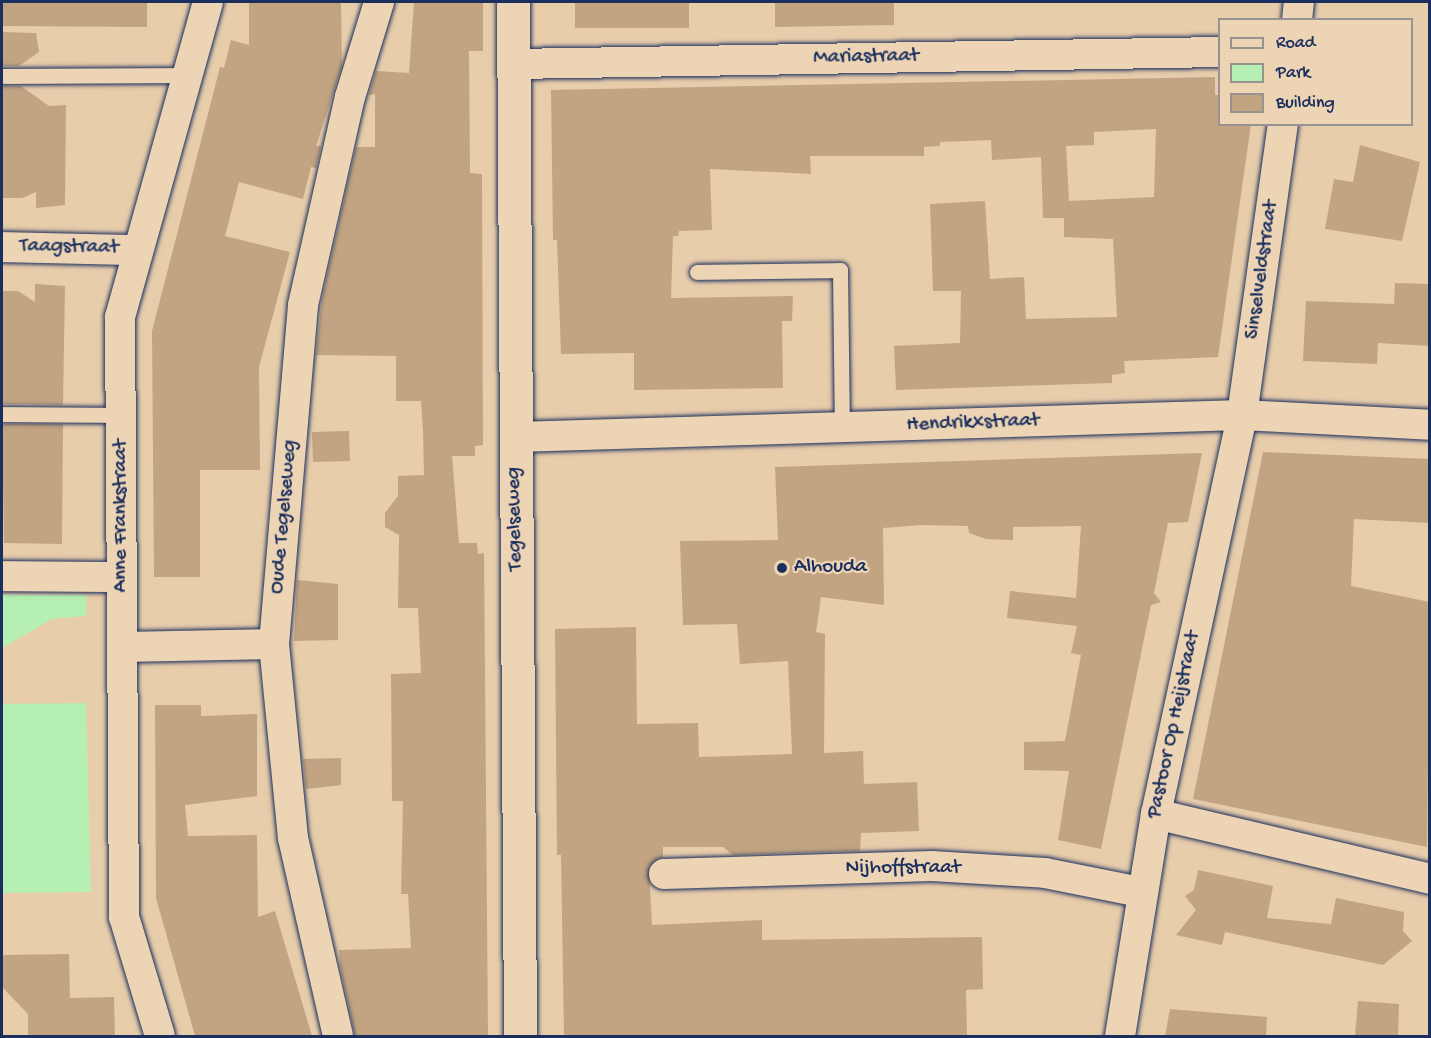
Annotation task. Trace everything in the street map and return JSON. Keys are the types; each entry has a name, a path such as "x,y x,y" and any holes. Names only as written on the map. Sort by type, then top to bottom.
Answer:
{"street":[{"name":"Anne Frankstraat","path":"160,1036 124,917 120,317 208,2"},
{"name":"Oude Tegelseweg","path":"338,1036 293,838 274,644 303,305 350,97 379,2"},
{"name":"Tegelseweg","path":"513,2 520,1036"},
{"path":"1297,18 1299,2"},
{"name":"Mariastraat","path":"513,64 1218,52"},
{"name":"Sinselveldstraat","path":"1242,415 1283,126"},
{"name":"Taagstraat","path":"2,247 137,250"},
{"name":"Hendrikxstraat","path":"516,437 1242,415 1430,425"},
{"name":"Pastoor Op Heijstraat","path":"1120,1036 1140,892 1242,415"},
{"path":"2,576 122,577"},
{"path":"124,647 274,644"},
{"path":"1156,814 1430,879"},
{"name":"Nijhoffstraat","path":"664,874 932,866 1045,873 1140,892"}],"lane":[{"path":"2,76 187,75"},
{"path":"697,272 840,270 842,428"},
{"path":"2,414 121,415"}],"green space":[{"path":"2,595 87,595 86,616 52,619 2,648"},
{"path":"86,703 91,892 2,893 2,704"}],"building":[{"path":"2,2 147,2 147,27 2,26"},
{"path":"249,2 341,2 342,66 316,146 321,146 316,168 311,167 303,199 239,182 225,236 290,252 259,367 260,470 200,470 200,577 154,577 152,331 220,67 224,68 231,40 249,45"},
{"path":"414,2 483,2 483,51 469,51 470,173 482,174 483,445 475,446 475,456 452,456 459,543 477,543 478,554 484,553 488,1036 355,1036 340,966 339,950 411,948 408,894 401,894 403,801 392,801 391,674 421,673 418,608 398,608 399,535 385,527 385,513 398,496 398,476 424,475 423,430 421,401 396,401 396,356 316,355 322,299 356,147 375,147 375,94 369,95 376,71 409,73"},
{"path":"575,2 689,2 689,28 575,28"},
{"path":"775,2 894,2 894,25 775,27"},
{"path":"2,32 36,33 39,52 19,66 2,66"},
{"path":"1215,77 1215,95 1218,95 1218,126 1251,126 1218,357 1124,361 1125,373 1112,375 1112,383 896,390 894,346 960,343 961,291 933,291 930,204 985,201 990,279 1024,277 1026,319 1117,317 1113,239 1064,237 1064,218 1043,218 1041,157 992,160 991,140 940,142 940,146 924,147 924,156 810,156 811,174 710,169 712,230 679,231 678,236 673,236 671,298 793,296 792,321 782,321 783,388 634,390 634,353 561,354 557,240 553,240 551,90","holes":["1156,129 1154,197 1069,201 1066,146 1094,145 1094,132"]},
{"path":"2,86 21,86 49,106 66,105 65,205 36,208 36,192 22,198 2,198"},
{"path":"1360,145 1420,162 1402,241 1325,229 1334,179 1353,182"},
{"path":"1395,283 1430,284 1430,346 1378,343 1377,364 1303,361 1306,301 1394,304"},
{"path":"35,284 65,286 63,405 2,404 2,291 18,291 35,302"},
{"path":"2,424 63,424 62,544 4,543"},
{"path":"349,431 350,461 313,462 312,432"},
{"path":"1263,452 1430,459 1430,523 1354,519 1351,586 1430,602 1427,847 1193,799"},
{"path":"1202,453 1188,522 1168,523 1154,593 1161,602 1151,605 1101,849 1058,840 1069,771 1024,770 1024,742 1065,741 1081,655 1071,653 1077,626 1007,618 1010,591 1076,598 1081,526 1013,527 1013,540 986,539 969,533 968,526 922,525 883,528 884,605 821,597 816,632 825,634 824,753 863,751 864,784 917,782 919,831 861,833 860,851 733,855 723,847 663,847 663,857 649,866 652,925 762,920 762,940 982,937 983,989 966,990 967,1036 564,1036 561,855 557,855 555,629 636,627 637,724 698,723 699,757 792,754 788,661 740,664 737,624 683,625 680,541 778,540 775,467"},
{"path":"297,580 338,584 338,640 294,641"},
{"path":"155,705 201,705 201,716 257,714 257,796 185,805 188,836 257,835 258,917 275,911 312,1036 195,1036 156,898"},
{"path":"341,758 341,785 306,789 303,759"},
{"path":"1198,870 1273,886 1267,918 1331,924 1336,898 1404,912 1403,931 1412,941 1383,965 1225,932 1222,945 1176,935 1196,910 1185,896 1194,890"},
{"path":"69,954 70,998 114,997 115,1036 28,1036 28,1014 2,987 2,955"},
{"path":"1358,1001 1399,1004 1398,1036 1355,1036"},
{"path":"1170,1009 1267,1017 1266,1036 1165,1036"}],"place":[{"name":"Alhouda","path":"782,568"}]}
